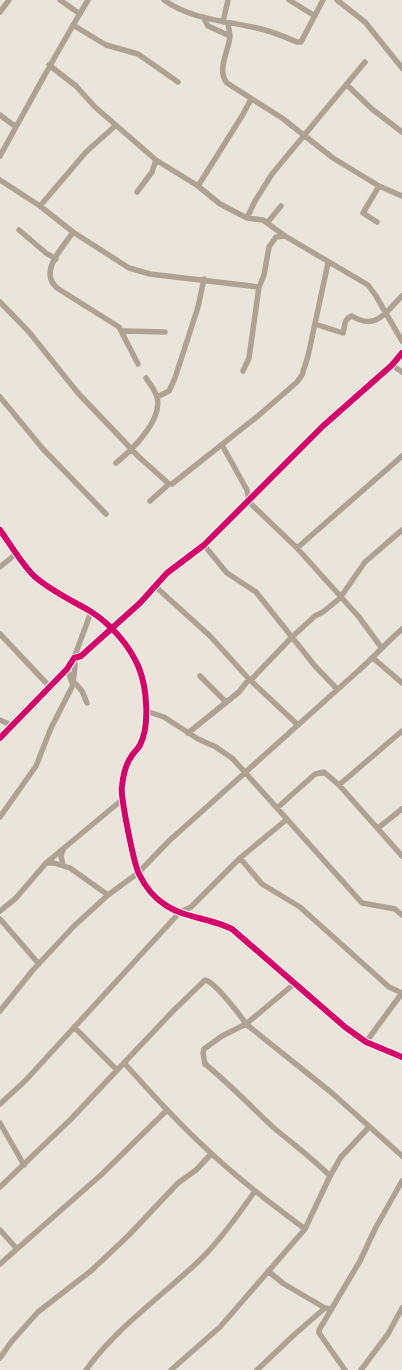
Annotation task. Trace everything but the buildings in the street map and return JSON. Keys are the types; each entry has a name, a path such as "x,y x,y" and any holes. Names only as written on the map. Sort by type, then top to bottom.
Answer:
{"street":[{"path":"0,12 9,0"},
{"path":"60,0 80,14"},
{"path":"0,156 49,65 88,0"},
{"path":"164,0 173,7 203,17 225,23 266,30 297,42 301,42 323,0"},
{"path":"228,0 225,23 230,36 223,65 223,79 251,99 282,118 334,158 379,186 402,196"},
{"path":"289,0 315,16"},
{"path":"337,0 365,22 402,68"},
{"path":"203,17 208,26 230,36"},
{"path":"73,25 106,45 138,54 178,82"},
{"path":"247,218 255,201 272,174 366,62"},
{"path":"49,65 76,86 94,107 156,160 198,186 220,204 247,218 263,220 328,263 368,285 386,312 402,341"},
{"path":"347,85 372,109 402,132"},
{"path":"198,186 251,99"},
{"path":"0,115 16,127"},
{"path":"40,206 86,152 116,126"},
{"path":"136,192 152,172 156,160"},
{"path":"0,180 40,206 73,232 129,268 150,274 204,279 259,287"},
{"path":"377,222 363,213 379,186"},
{"path":"267,223 281,206"},
{"path":"243,371 249,358 259,287 264,275 269,246 276,229"},
{"path":"19,230 46,253 56,258"},
{"path":"73,232 50,268 50,278 53,284 120,327 138,364"},
{"path":"272,240 276,237 286,236"},
{"path":"150,501 169,484 176,482 298,382 305,367 328,263"},
{"path":"157,397 169,391 175,378 198,307 204,279"},
{"path":"315,324 341,333 343,332 346,321 351,316 366,323 374,321 386,312 402,296"},
{"path":"0,302 29,332 78,393 169,484"},
{"path":"123,331 165,332"},
{"path":"74,658 81,656 156,587 167,573 204,545 249,502 323,426 392,365 402,353"},
{"path":"392,365 402,372"},
{"path":"116,463 133,449 151,424 156,409 157,397 146,378"},
{"path":"0,397 43,449 106,514"},
{"path":"222,445 247,490 249,502 297,548 358,617 381,647"},
{"path":"297,548 402,456"},
{"path":"0,530 34,575 62,596 91,612 111,628 126,645 139,668 143,684 146,711 144,734 140,746 128,762 121,787 138,873 147,888 164,905 180,912 220,923 232,929 345,1027 366,1042 402,1057"},
{"path":"239,692 292,637 315,616 323,612 340,598 365,562 402,530"},
{"path":"204,545 211,556 227,573 256,592 292,637 337,689"},
{"path":"0,567 17,553"},
{"path":"156,587 210,636 250,680 298,725"},
{"path":"0,738 14,726 67,670 74,658 91,612"},
{"path":"0,1011 39,964 74,926 108,896 138,873 170,840 373,658 381,647 402,629"},
{"path":"0,634 50,687"},
{"path":"0,817 36,766 51,728 73,685 76,666 74,658"},
{"path":"373,658 402,683"},
{"path":"67,670 73,685"},
{"path":"200,676 226,702"},
{"path":"73,685 76,684 79,686 87,703"},
{"path":"188,732 239,692 250,686 256,686"},
{"path":"146,711 164,717 216,747 233,759 286,820 362,903 395,909 402,915"},
{"path":"0,720 14,726"},
{"path":"339,785 402,731"},
{"path":"277,808 320,772 328,774 402,856"},
{"path":"0,911 16,898 46,863 123,799"},
{"path":"378,828 402,809"},
{"path":"0,1104 25,1081 180,912 191,907 240,858 286,820"},
{"path":"63,865 61,856 64,848"},
{"path":"240,858 262,884 300,907 389,987 402,993 366,1042"},
{"path":"46,863 63,865 108,896"},
{"path":"0,919 39,964"},
{"path":"0,1187 71,1119 117,1070 125,1064 173,1011 205,980 209,981 240,1014 246,1024 332,1093 402,1156"},
{"path":"294,984 246,1024 222,1036 204,1049 202,1054 204,1064 292,1144 313,1159 330,1176"},
{"path":"74,1027 117,1070"},
{"path":"125,1064 167,1110 211,1154 255,1192 305,1229"},
{"path":"0,1264 102,1174 167,1110"},
{"path":"0,1123 24,1165"},
{"path":"171,1370 220,1327 305,1229 330,1176 348,1147 369,1127"},
{"path":"0,1358 12,1341 38,1312 92,1270 130,1235 178,1183 196,1170 211,1154"},
{"path":"343,1369 319,1333 321,1325 328,1309 360,1261 375,1229 402,1181"},
{"path":"86,1370 132,1319 201,1259 232,1223 255,1192"},
{"path":"0,1230 17,1249"},
{"path":"268,1271 284,1284 328,1309"},
{"path":"361,1370 388,1334 402,1308"},
{"path":"257,1370 295,1334 328,1309"}],"cycle path":[{"path":"0,738 67,669 74,658 81,656 140,603 167,573 204,545 323,426 392,365 402,353"},
{"path":"0,530 20,560 34,576 54,591 90,611 105,622 125,644 139,668 144,686 146,707 145,728 140,745 129,760 126,767 122,782 122,792 128,830 137,868 141,878 150,891 156,898 172,909 215,922 232,929 345,1027 366,1042 402,1057"}]}
